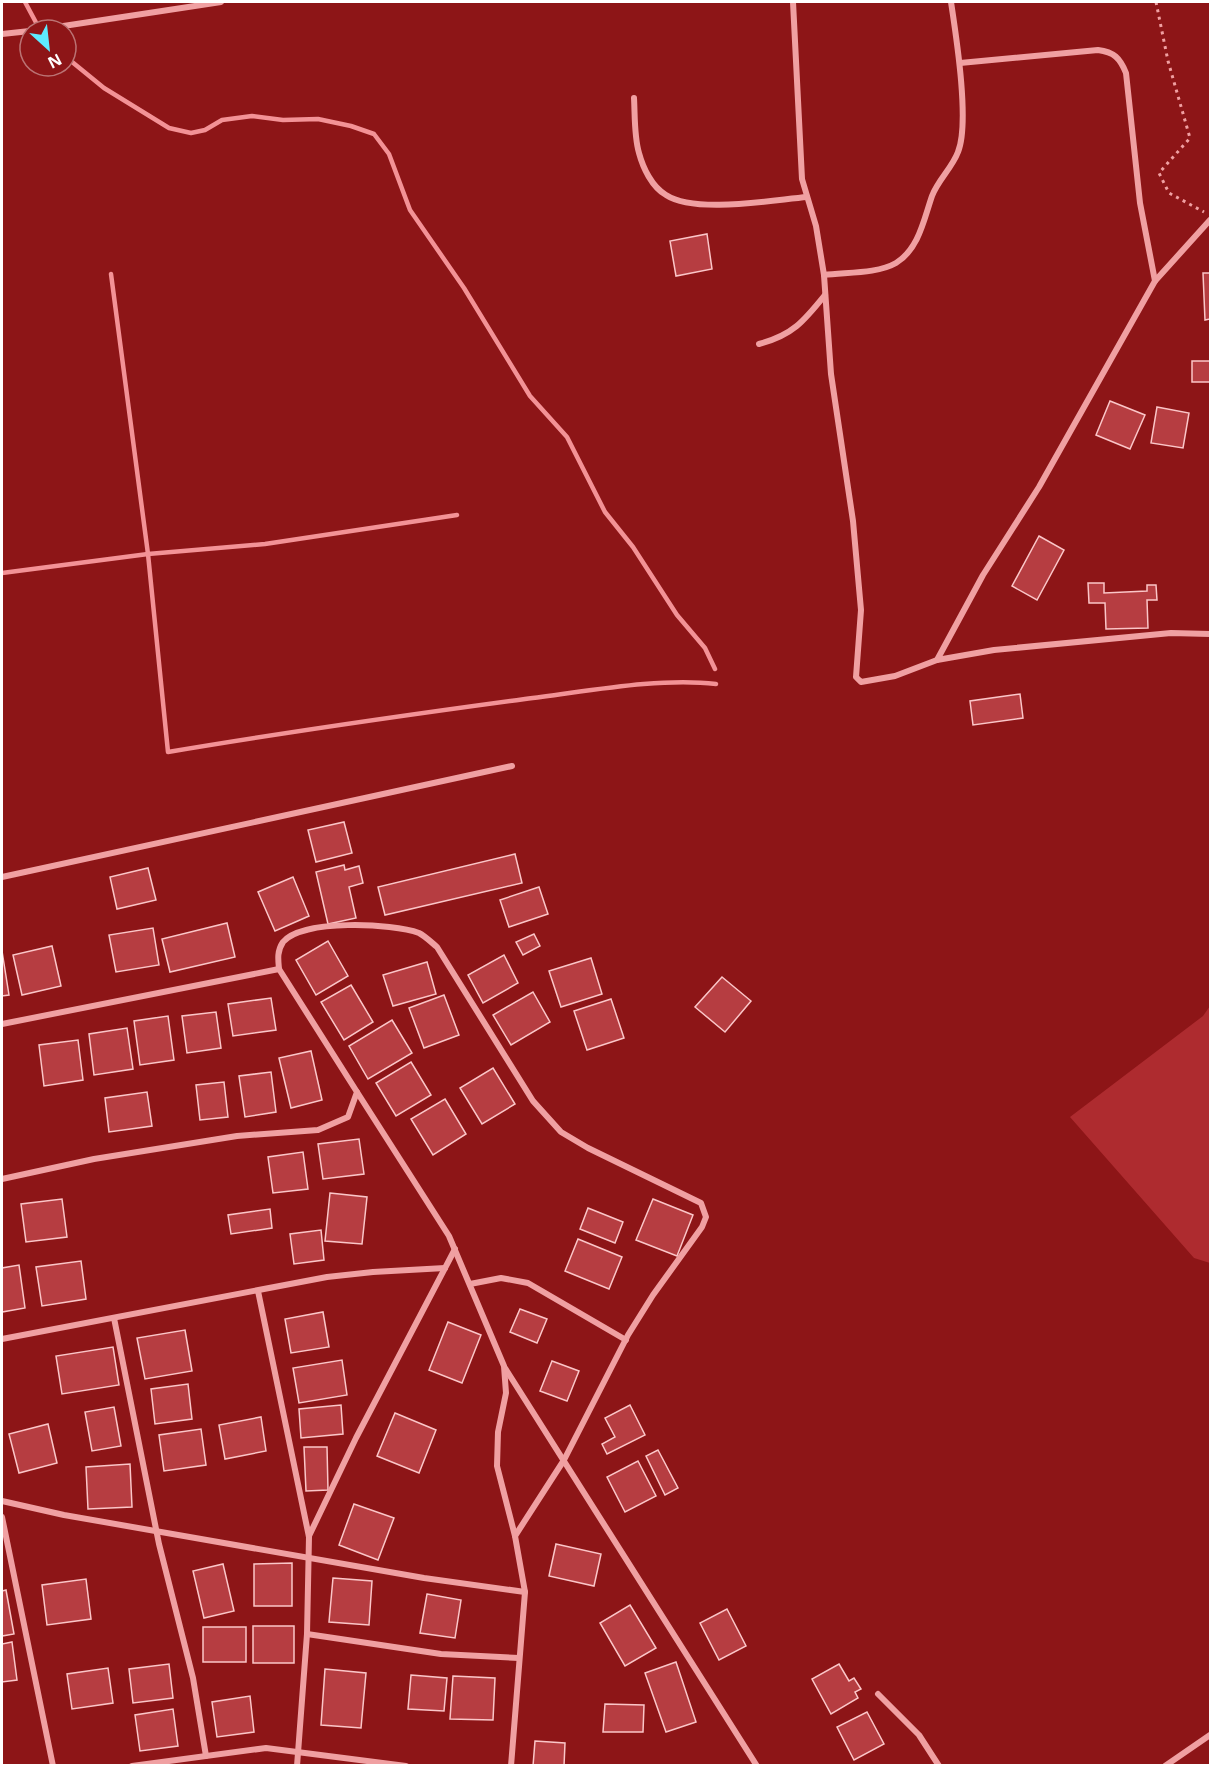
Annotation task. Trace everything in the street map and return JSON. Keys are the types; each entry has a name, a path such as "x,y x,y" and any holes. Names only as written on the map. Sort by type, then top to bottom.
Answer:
{"street":[{"path":"78,24 221,2"},
{"path":"794,2 801,160 824,275 831,374 853,521 861,610 856,677 861,682 877,680 937,660 994,650 1172,633 1210,634"},
{"path":"824,275 894,264 905,256 915,244 934,192 958,152 962,122 960,63 951,2"},
{"path":"2,34 18,32"},
{"path":"960,63 1098,50 1111,52 1121,61 1126,73 1140,203 1155,281"},
{"path":"634,98 638,150 650,179 664,195 682,202 724,205 807,197"},
{"path":"937,660 983,575 1039,487 1155,281 1210,218"},
{"path":"759,344 786,336 799,327 825,294"},
{"path":"2,877 512,766"},
{"path":"515,1536 564,1460 652,1295 702,1227 706,1217 701,1203 588,1148 561,1132 533,1101 437,947 421,934 402,928 318,927 292,935 283,942 277,955 279,969 431,1205 455,1249 504,1366 564,1460 757,1766"},
{"path":"2,1024 279,969"},
{"path":"2,1179 93,1159 237,1136 318,1130 348,1117 357,1092"},
{"path":"309,1537 356,1438 455,1249"},
{"path":"2,1339 373,1272 445,1269"},
{"path":"470,1284 501,1278 528,1283 626,1340"},
{"path":"258,1291 309,1537 307,1634 297,1766"},
{"path":"114,1318 156,1530 193,1678 206,1756"},
{"path":"504,1366 506,1393 498,1432 497,1466 515,1536 525,1592 511,1766"},
{"path":"2,1501 64,1515 424,1578 525,1592"},
{"path":"2,1517 53,1766"},
{"path":"307,1634 441,1654 519,1658"},
{"path":"878,1694 919,1735 939,1766"},
{"path":"1165,1766 1210,1735"},
{"path":"132,1766 266,1748 406,1766"}],"path":[{"path":"1156,2 1168,61 1190,138 1159,172 1169,193 1210,218"}],"shaded area":[{"path":"1210,1006 1210,1263 1194,1258 1070,1117 1203,1016"}],"building":[{"path":"707,234 712,269 676,276 670,241"},
{"path":"1203,273 1210,273 1210,319 1205,320"},
{"path":"1192,361 1210,361 1210,382 1192,382"},
{"path":"1110,401 1145,415 1130,449 1096,435"},
{"path":"1157,407 1189,413 1183,448 1151,443"},
{"path":"1039,536 1064,550 1037,600 1012,586"},
{"path":"1088,583 1104,583 1104,593 1147,591 1147,585 1156,585 1157,600 1147,600 1148,628 1106,629 1105,603 1089,603"},
{"path":"1020,694 1023,718 973,725 970,701"},
{"path":"344,822 352,853 316,862 308,830"},
{"path":"515,854 522,883 385,915 378,887"},
{"path":"344,865 345,870 359,866 363,883 349,887 356,918 328,924 316,872"},
{"path":"148,868 156,900 117,909 110,877"},
{"path":"293,877 309,916 275,931 258,892"},
{"path":"539,887 548,914 509,927 500,900"},
{"path":"227,923 235,957 170,972 162,939"},
{"path":"153,928 159,965 116,972 109,935"},
{"path":"534,934 540,946 523,955 516,942"},
{"path":"328,941 348,976 316,995 296,960"},
{"path":"52,946 61,986 22,995 13,955"},
{"path":"2,951 9,995 2,996"},
{"path":"504,955 518,983 483,1003 468,975"},
{"path":"591,958 602,994 561,1007 549,971"},
{"path":"427,962 436,994 393,1006 383,975"},
{"path":"722,977 751,1001 725,1032 695,1007"},
{"path":"351,985 373,1022 344,1040 321,1002"},
{"path":"533,992 550,1022 511,1045 493,1015"},
{"path":"444,995 459,1035 424,1048 409,1008"},
{"path":"271,998 276,1030 233,1036 228,1004"},
{"path":"611,999 624,1038 587,1050 574,1011"},
{"path":"216,1012 221,1048 187,1053 182,1016"},
{"path":"168,1016 174,1060 140,1065 134,1021"},
{"path":"392,1020 412,1053 368,1079 349,1046"},
{"path":"127,1028 133,1069 94,1075 89,1034"},
{"path":"78,1040 83,1080 44,1086 39,1045"},
{"path":"311,1051 322,1100 291,1108 279,1058"},
{"path":"411,1062 431,1095 396,1116 376,1083"},
{"path":"493,1068 515,1104 482,1124 460,1088"},
{"path":"271,1072 276,1112 245,1117 239,1076"},
{"path":"224,1082 228,1117 200,1120 196,1085"},
{"path":"147,1092 152,1126 109,1132 105,1098"},
{"path":"445,1099 466,1134 433,1155 411,1119"},
{"path":"359,1139 364,1174 323,1179 318,1144"},
{"path":"303,1152 308,1189 273,1193 268,1157"},
{"path":"330,1193 367,1197 362,1244 325,1241"},
{"path":"62,1199 67,1237 26,1242 21,1204"},
{"path":"653,1199 693,1215 677,1256 636,1240"},
{"path":"588,1208 623,1222 615,1243 580,1229"},
{"path":"270,1209 272,1228 231,1234 228,1215"},
{"path":"321,1230 324,1260 294,1264 290,1234"},
{"path":"578,1239 622,1257 609,1289 565,1271"},
{"path":"81,1261 86,1299 42,1306 36,1267"},
{"path":"19,1265 25,1308 2,1312 2,1268"},
{"path":"520,1309 547,1319 537,1343 510,1332"},
{"path":"323,1312 329,1347 291,1353 285,1319"},
{"path":"448,1322 481,1335 462,1383 429,1370"},
{"path":"185,1330 192,1371 145,1379 137,1338"},
{"path":"113,1347 119,1385 62,1394 56,1356"},
{"path":"342,1360 347,1395 299,1403 293,1368"},
{"path":"552,1361 579,1371 567,1401 540,1391"},
{"path":"188,1384 192,1419 155,1424 151,1389"},
{"path":"341,1405 343,1434 301,1438 299,1409"},
{"path":"630,1405 645,1435 607,1454 602,1444 615,1437 605,1418"},
{"path":"114,1407 121,1446 92,1451 85,1412"},
{"path":"395,1413 436,1430 419,1473 377,1456"},
{"path":"261,1417 266,1451 225,1459 219,1425"},
{"path":"48,1424 57,1463 19,1473 9,1434"},
{"path":"201,1429 206,1465 164,1471 159,1435"},
{"path":"304,1447 327,1447 328,1490 306,1491"},
{"path":"658,1450 678,1488 665,1495 646,1456"},
{"path":"638,1461 656,1496 625,1512 607,1477"},
{"path":"130,1464 132,1507 88,1509 86,1467"},
{"path":"354,1504 394,1518 378,1560 339,1545"},
{"path":"556,1544 601,1554 594,1586 549,1576"},
{"path":"292,1563 292,1606 254,1606 254,1564"},
{"path":"223,1564 234,1611 204,1618 193,1571"},
{"path":"333,1578 372,1581 369,1625 329,1622"},
{"path":"86,1579 91,1619 47,1625 42,1585"},
{"path":"6,1590 14,1634 2,1636 2,1591"},
{"path":"427,1594 461,1600 455,1638 420,1633"},
{"path":"630,1605 656,1648 625,1666 600,1623"},
{"path":"727,1609 746,1646 719,1660 700,1623"},
{"path":"253,1626 294,1626 294,1663 253,1663"},
{"path":"203,1627 246,1627 246,1662 203,1662"},
{"path":"12,1642 17,1680 2,1682 2,1644"},
{"path":"676,1662 696,1722 666,1732 645,1673"},
{"path":"169,1664 173,1698 133,1703 129,1669"},
{"path":"839,1664 849,1681 854,1678 861,1689 855,1692 858,1698 831,1714 812,1679"},
{"path":"108,1668 113,1703 72,1709 67,1674"},
{"path":"325,1669 366,1673 361,1728 321,1725"},
{"path":"411,1675 447,1678 444,1711 408,1709"},
{"path":"453,1676 495,1678 493,1720 450,1719"},
{"path":"250,1696 254,1732 217,1737 212,1702"},
{"path":"605,1704 644,1705 643,1732 603,1732"},
{"path":"173,1709 178,1746 140,1751 135,1715"},
{"path":"867,1712 884,1744 854,1760 837,1727"},
{"path":"535,1741 565,1743 564,1766 533,1766"}],"waterway":[{"path":"25,2 34,18"},
{"path":"78,67 104,88 169,128 191,133 205,130 222,120 252,116 283,120 318,119 374,134 389,154 410,210 464,288 530,396 567,437 605,512 633,547 677,615 705,648 715,669"},
{"path":"111,274 148,554 168,752 346,724 621,686 670,682 716,684"},
{"path":"2,573 148,554 265,544 457,515"}]}
